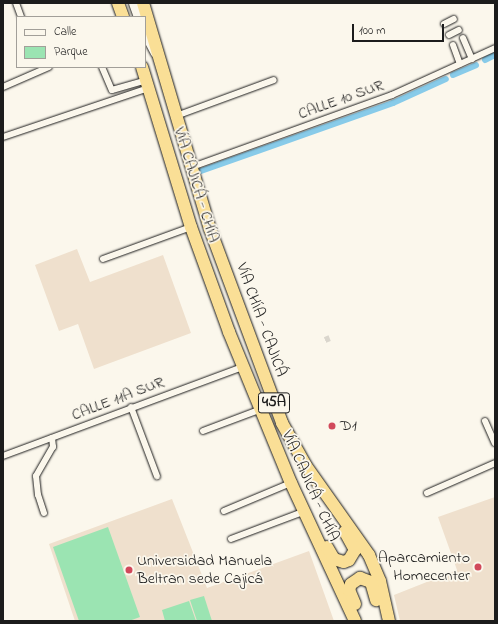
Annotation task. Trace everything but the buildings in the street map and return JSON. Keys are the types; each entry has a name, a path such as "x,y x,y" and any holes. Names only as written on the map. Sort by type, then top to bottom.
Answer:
{"highway":[{"path":"118,3 123,16"},
{"name":"45A","path":"143,3 157,56"},
{"name":"VÍA CHÍA - CAJICÁ","path":"157,56 243,321 282,423 306,466 322,486 369,555 380,581 389,621"},
{"name":"VÍA CAJICÁ - CHÍA","path":"142,68 191,227 242,367 291,484 355,621"},
{"path":"305,515 315,524 334,559 344,562 353,556 355,550 352,542 324,502 322,486"},
{"path":"362,621 349,590 351,584 360,578 371,582 381,621"}],"main road":[{"path":"133,3 138,16"},
{"name":"45A","path":"146,36 157,56"}],"street":[{"path":"16,3 21,16"},
{"path":"444,24 454,19"},
{"path":"449,35 459,30"},
{"path":"460,64 453,48 465,41 472,59"},
{"name":"CALLE 10 SUR","path":"192,167 392,95 495,48"},
{"path":"102,68 112,90 148,84"},
{"path":"3,87 41,69"},
{"path":"176,116 274,80"},
{"path":"3,137 148,84"},
{"path":"103,259 191,227"},
{"name":"CALLE 11A SUR","path":"3,456 131,407 242,367"},
{"path":"131,407 157,476"},
{"path":"203,431 259,410"},
{"path":"485,421 495,443"},
{"path":"44,513 38,495 36,476 53,446 52,438"},
{"path":"427,494 495,463"},
{"path":"224,511 291,484"},
{"path":"231,539 305,515"}],"shaded area":[{"path":"77,249 90,282 163,255 191,333 94,369 78,324 59,331 35,265"},
{"path":"495,497 495,621 400,621 394,595 457,570 438,517"},
{"name":"Universidad Manuela Beltran sede Cajicá","path":"172,499 207,588 309,551 334,621 75,621 49,544"}],"green space":[{"path":"108,527 140,617 129,621 79,621 53,547"},
{"path":"204,596 212,621 197,621 190,600"},
{"path":"189,601 196,621 165,621 162,610"}],"waterway":[{"path":"485,60 495,55"},
{"path":"453,75 476,65"},
{"path":"201,171 393,103 446,79"}],"tunnel":[{"path":"325,340 330,338"}],"place":[{"name":"D1","path":"332,426"},
{"name":"Aparcamiento Homecenter","path":"478,567"},
{"name":"Universidad Manuela Beltran sede Cajicá","path":"129,570"}]}
